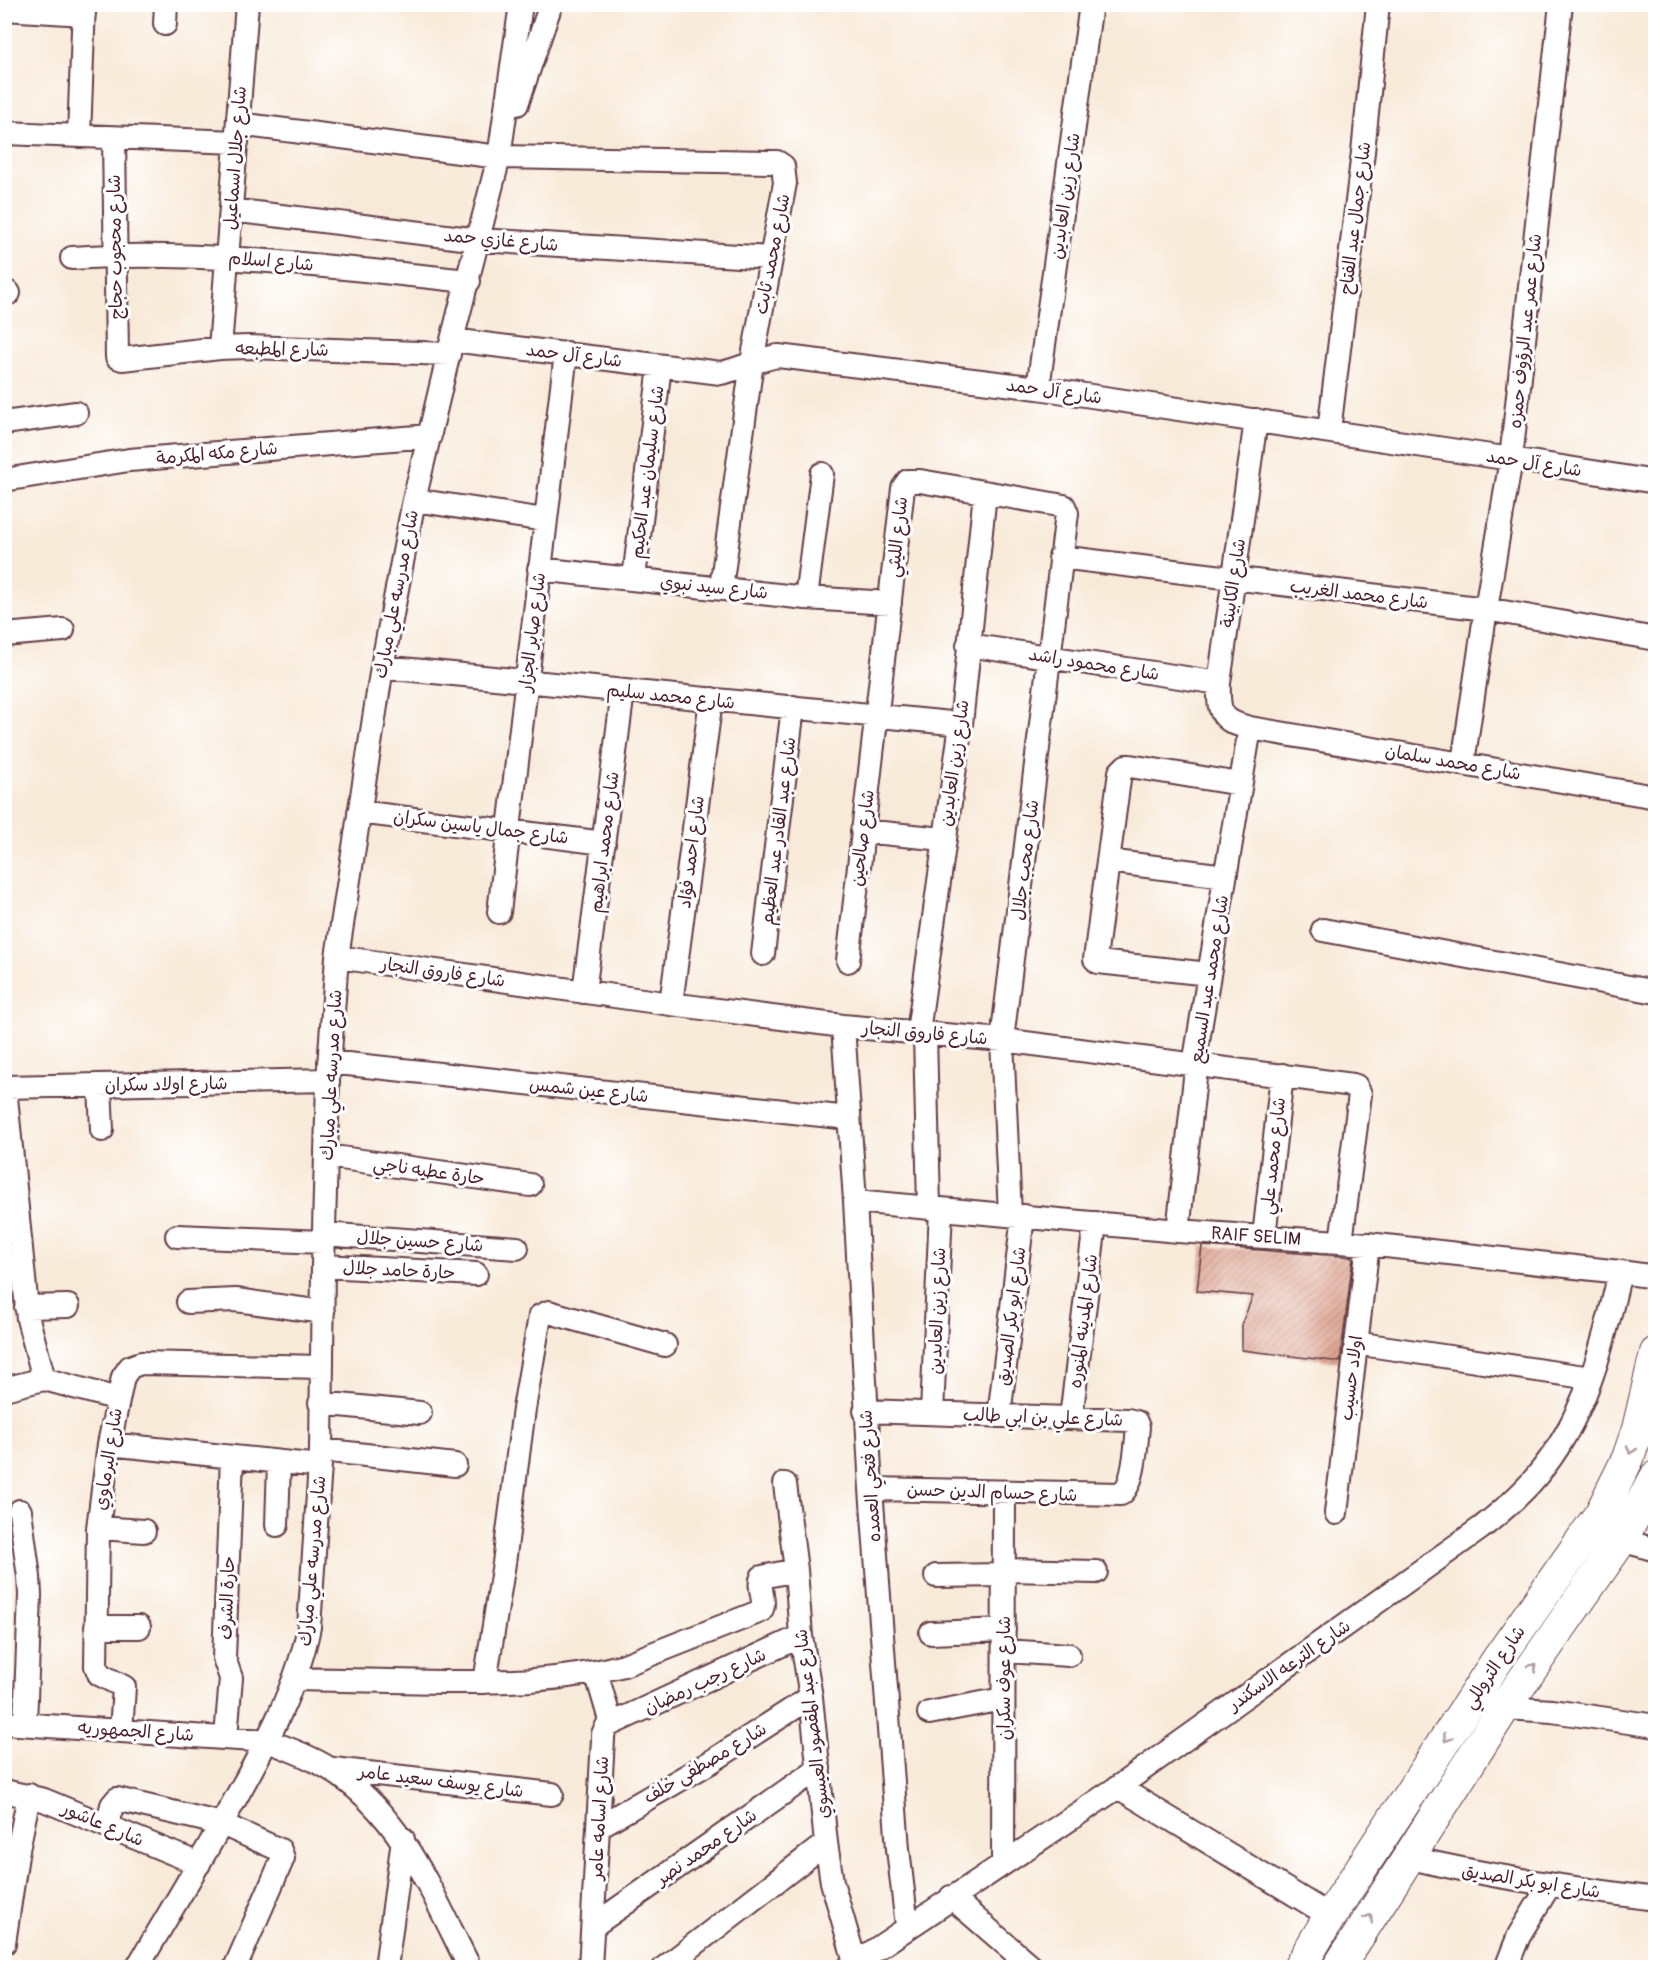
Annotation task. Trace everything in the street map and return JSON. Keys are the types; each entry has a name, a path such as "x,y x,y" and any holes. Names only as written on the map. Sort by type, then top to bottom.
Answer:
{"street":[{"name":"شارع جلال اسماعيل","path":"220,348 247,4"},
{"name":"شارع مدرسه علي مبارك","path":"500,157 521,4"},
{"name":"شارع مدرسه علي مبارك","path":"136,1968 199,1864 268,1741 304,1654 309,1628 321,1458 322,1266 329,1071 337,957 382,667 414,500 450,347 500,157 551,4"},
{"name":"شارع زين العابدين","path":"1038,388 1091,4"},
{"name":"شارع جمال عبد الفتاح","path":"1329,431 1363,152 1377,4"},
{"name":"شارع عمر عبد الرؤوف حمزه","path":"1463,763 1485,609 1511,459 1561,4"},
{"path":"4,9 84,9 79,136"},
{"path":"4,133 114,138 237,133 500,157"},
{"name":"شارع محجوب حجاج","path":"114,138 117,357"},
{"name":"شارع محمد ثابت","path":"500,157 777,162 783,166 785,183 752,362 721,588"},
{"name":"شارع غازي حمد","path":"231,210 479,240 771,258"},
{"name":"شارع اسلام","path":"72,258 115,255 228,257 469,281"},
{"name":"شارع المطبعه","path":"117,357 122,359 248,347 450,347"},
{"name":"شارع آل حمد","path":"450,347 566,353 721,373 778,356 1038,388 1656,482"},
{"name":"شارع صابر الجزار","path":"499,912 566,353"},
{"name":"شارع سليمان عبد الحكيم","path":"634,578 660,366"},
{"path":"4,423 76,413"},
{"name":"شارع الكابينة","path":"1250,728 1236,725 1225,719 1218,701 1256,420"},
{"name":"شارع مكه المكرمة","path":"4,480 129,460 430,436"},
{"path":"806,598 822,474"},
{"name":"شارع الليثي","path":"878,716 905,483 920,481 1064,506"},
{"name":"شارع زين العابدين","path":"932,1413 935,1208 921,1033 986,493"},
{"path":"414,500 545,520"},
{"name":"شارع محب جلال","path":"1017,1216 1002,1040 1067,513 1064,506"},
{"name":"شارع محمد الغريب","path":"1060,557 1485,609 1656,639"},
{"name":"شارع سيد نبوي","path":"539,569 806,598 890,603"},
{"path":"4,635 63,630"},
{"name":"شارع محمود راشد","path":"968,645 1219,683"},
{"name":"شارع محمد سليم","path":"382,667 960,724"},
{"name":"شارع محمد ابراهيم","path":"584,992 622,691"},
{"name":"شارع احمد فؤاد","path":"671,1004 711,699"},
{"name":"شارع عبد القادر عبد العظيم","path":"763,954 793,707"},
{"name":"شارع صالحين","path":"848,961 862,831 878,716"},
{"name":"شارع محمد سلمان","path":"1250,728 1656,797"},
{"name":"شارع محمد عبد السميع","path":"1178,1231 1195,1078 1194,1065 1250,728"},
{"path":"1209,974 1098,962 1095,959 1120,772 1126,766 1240,784"},
{"name":"شارع جمال ياسين سكران","path":"359,812 604,843"},
{"path":"862,831 944,839"},
{"path":"1108,861 1225,876"},
{"path":"1323,930 1656,992"},
{"name":"شارع فاروق النجار","path":"337,957 843,1026 1002,1040 1349,1084 1356,1086 1360,1094 1341,1242"},
{"name":"شارع فتحي العمده","path":"843,1026 855,1201 865,1411 898,1849 907,1926"},
{"name":"شارع اولاد سكران","path":"5,1087 100,1085 329,1071"},
{"name":"شارع عين شمس","path":"329,1071 849,1118"},
{"name":"شارع محمد علي","path":"1264,1238 1282,1075"},
{"path":"100,1085 102,1130"},
{"path":"5,1087 13,1246 29,1325 44,1379"},
{"name":"حارة عطيه ناجي","path":"327,1156 530,1185"},
{"name":"RAIF SELIM","path":"855,1201 1178,1231 1368,1244 1656,1278"},
{"name":"شارع ابو بكر الصديق","path":"999,1416 1017,1216"},
{"name":"شارع المدينه المنوره","path":"1071,1418 1095,1223"},
{"name":"شارع حسين جلال","path":"177,1236 323,1238 518,1248"},
{"name":"اولاد حسيب","path":"1336,1513 1368,1244"},
{"name":"حارة حامد جلال","path":"322,1266 476,1274"},
{"name":"شارع الترعه الاسكندر","path":"859,1964 907,1926 1118,1787 1481,1528 1510,1504 1536,1477 1559,1446 1577,1413 1591,1378 1620,1272"},
{"path":"188,1302 236,1300 323,1312"},
{"path":"26,1307 68,1306"},
{"path":"485,1682 504,1563 527,1388 540,1316 549,1312 665,1345"},
{"path":"1355,1343 1591,1378"},
{"name":"شارع التروللي","path":"1299,1968 1330,1916 1498,1659 1601,1513 1628,1458 1638,1429 1656,1353"},
{"name":"شارع البرماوي","path":"121,1731 124,1689 99,1674 96,1669 96,1627 98,1528 109,1444 126,1372 135,1364 141,1363 321,1367"},
{"path":"4,1389 44,1379 118,1399"},
{"path":"320,1403 420,1413"},
{"name":"شارع علي بن ابي طالب","path":"865,1411 1128,1420 1137,1424 1128,1487 1121,1494 1114,1496"},
{"path":"109,1444 279,1462 321,1458 455,1465"},
{"name":"حارة الشرف","path":"226,1737 231,1678 224,1658 232,1457"},
{"path":"277,1525 279,1462"},
{"name":"شارع التروللي","path":"1338,1968 1504,1708 1621,1540 1656,1477"},
{"name":"شارع عبد المقصود العيسوي","path":"785,1484 796,1570 801,1636 811,1697 832,1882 859,1964"},
{"name":"شارع حسام الدين حسن","path":"871,1489 1114,1496"},
{"name":"شارع عوف سكران","path":"1003,1863 1004,1493"},
{"path":"15,1723 30,1595 20,1511"},
{"path":"98,1528 144,1531"},
{"path":"1621,1540 1656,1550"},
{"path":"294,1679 485,1682 562,1679 596,1672 624,1665 761,1611 764,1605 760,1585 762,1577 796,1570"},
{"path":"936,1576 1096,1572"},
{"path":"96,1627 140,1628"},
{"path":"931,1633 1004,1640 1069,1655"},
{"name":"شارع رجب رمضان","path":"609,1725 801,1636"},
{"name":"شارع اسامه عامر","path":"590,1968 603,1734 609,1725 610,1716 596,1672"},
{"name":"شارع مصطفى خلف","path":"598,1827 709,1763 811,1697"},
{"path":"929,1713 1004,1699"},
{"path":"1504,1708 1552,1711 1656,1726"},
{"name":"شارع الجمهوريه","path":"15,1723 268,1741 300,1752 357,1788 382,1812 403,1839 471,1968"},
{"name":"شارع محمد نصر","path":"593,1926 819,1768"},
{"name":"شارع يوسف سعيد عامر","path":"330,1769 552,1794"},
{"path":"1118,1787 1330,1916"},
{"name":"شارع عاشور","path":"4,1791 29,1795 199,1864"},
{"path":"4,1944 17,1855 29,1795"},
{"path":"107,1826 114,1801 117,1799 222,1824 280,1850 283,1858 235,1968"},
{"path":"386,1968 403,1839"},
{"path":"664,1968 826,1843"},
{"name":"شارع ابو بكر الصديق","path":"1407,1857 1549,1886 1656,1899"},
{"path":"1506,1968 1520,1935 1549,1886"},
{"path":"951,1897 1033,1968"}],"building":[{"path":"1202,1246 1353,1257 1340,1362 1242,1350 1242,1323 1253,1296 1197,1291"}]}
